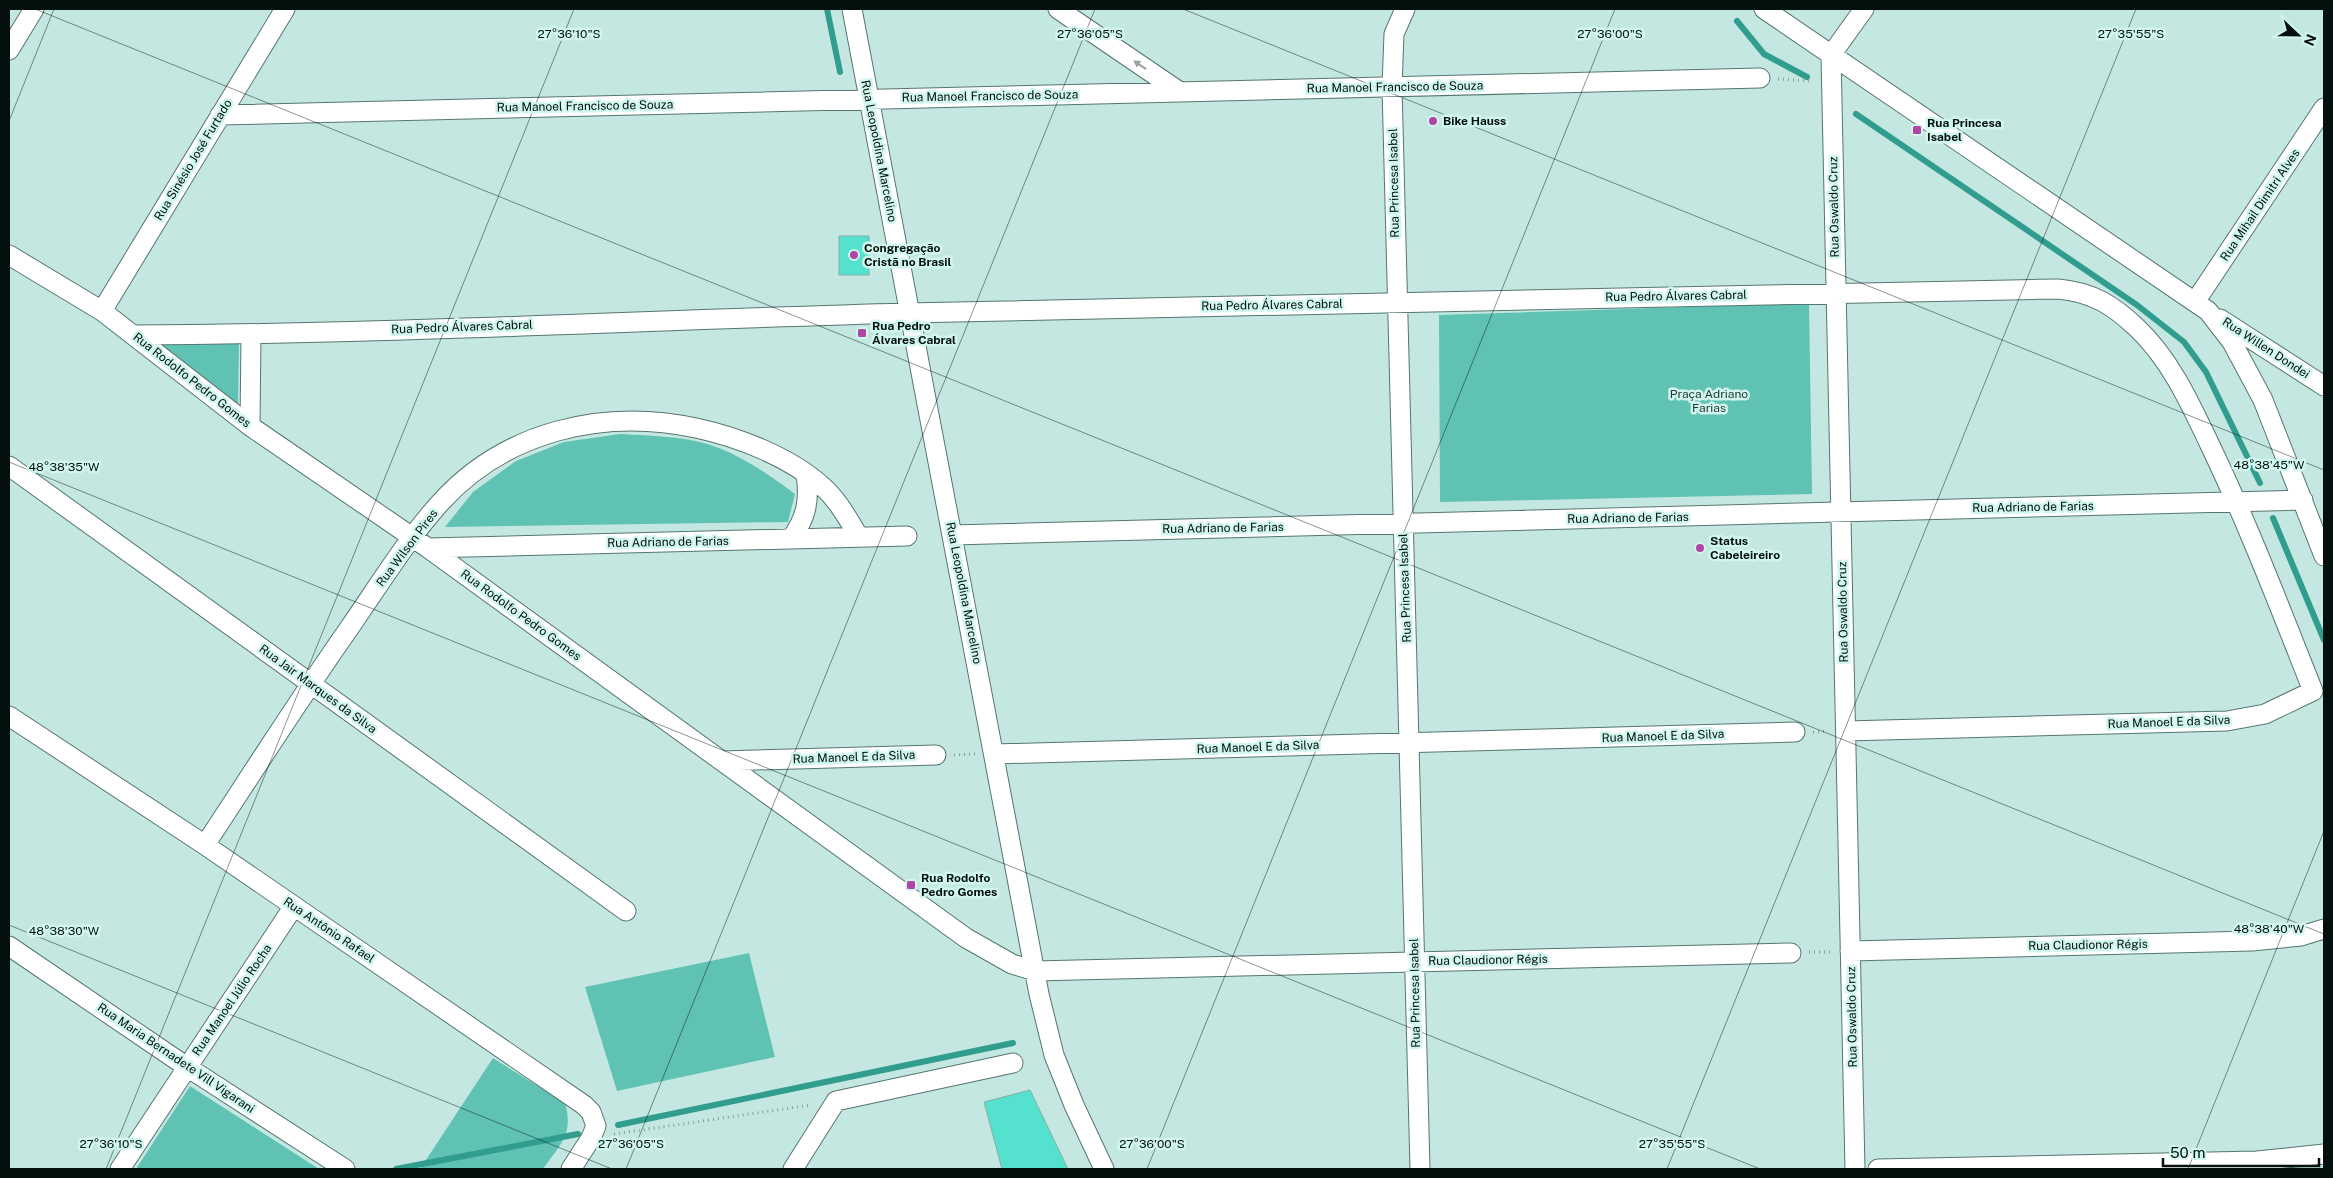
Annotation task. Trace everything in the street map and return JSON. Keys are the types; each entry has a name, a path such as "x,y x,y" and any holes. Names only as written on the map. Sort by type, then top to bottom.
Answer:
{"street":[{"path":"9,50 34,9"},
{"name":"Rua Sinésio José Furtado","path":"102,311 285,9"},
{"name":"Rua Leopoldina Marcelino","path":"852,9 1035,971 1054,1055 1074,1105 1104,1169"},
{"path":"1058,9 1180,92"},
{"name":"Rua Princesa Isabel","path":"1404,9 1394,34 1392,87 1396,302 1410,743 1420,1169"},
{"path":"1764,9 2202,307 2232,342 2263,400 2324,556"},
{"path":"1831,55 1864,9"},
{"name":"Rua Oswaldo Cruz","path":"1831,55 1855,1169"},
{"name":"Rua Manoel Francisco de Souza","path":"220,115 1760,78"},
{"name":"Rua Mihail Dimitri Alves","path":"2202,307 2324,108"},
{"name":"Rua Rodolfo Pedro Gomes","path":"9,255 102,311 250,426 428,548 966,938 1012,964 1035,971"},
{"name":"Rua Pedro Álvares Cabral","path":"133,335 251,334 910,313 1836,292 2058,289 2090,294 2120,313 2138,329 2172,372 2238,502"},
{"name":"Rua Willen Dondei","path":"2202,307 2324,386"},
{"path":"250,426 251,334"},
{"name":"Rua Wilson Pires","path":"206,845 310,684 412,537 441,502 464,479 488,461 532,438 589,423 646,421 675,424 713,432 745,442 806,475 822,486 859,537"},
{"name":"Rua Jair Marques da Silva","path":"9,466 626,911"},
{"path":"791,539 800,525 808,504 806,475"},
{"name":"Rua Adriano de Farias","path":"953,535 2303,500"},
{"name":"Rua Manoel E da Silva","path":"1846,731 2227,721 2265,714 2313,691 2238,502"},
{"name":"Rua Adriano de Farias","path":"428,548 907,536"},
{"name":"Rua Antônio Rafael","path":"9,716 206,845 584,1105 591,1112 596,1126 592,1138"},
{"name":"Rua Manoel E da Silva","path":"995,754 1795,732"},
{"name":"Rua Manoel E da Silva","path":"722,761 936,755"},
{"name":"Rua Manoel Júlio Rocha","path":"120,1169 294,906"},
{"name":"Rua Claudionor Régis","path":"1850,951 2252,942 2301,936 2324,929"},
{"name":"Rua Maria Bernadete Vill Vigarani","path":"9,946 187,1067 345,1169"},
{"name":"Rua Claudionor Régis","path":"1035,971 1791,953"},
{"path":"793,1169 836,1101 1014,1063"},
{"path":"571,1169 592,1138"},
{"path":"1878,1169 2257,1161 2324,1154"}],"path":[{"path":"1760,78 1832,82"},
{"path":"1795,732 1846,731"},
{"path":"936,755 995,754"},
{"path":"1791,953 1850,951"},
{"path":"592,1138 698,1120 836,1101"}],"green space":[{"name":"Praça Adriano Farias","path":"1809,303 1812,494 1440,502 1439,315"},
{"path":"165,342 239,342 238,408 158,353"},
{"path":"620,434 671,437 696,441 739,457 795,494 788,522 445,527 473,492 516,461 564,442"},
{"path":"749,953 775,1057 617,1091 585,987"},
{"path":"493,1058 565,1103 568,1123 560,1146 543,1169 420,1169"},
{"path":"190,1086 319,1169 136,1169"}],"building":[{"name":"Congregação Cristã no Brasil","path":"839,236 869,236 869,275 839,275"},
{"path":"1030,1090 1068,1169 1002,1169 984,1102"}],"waterway":[{"path":"827,9 840,72"},
{"path":"1737,21 1764,54 1807,77"},
{"path":"1856,114 2137,305 2184,342 2206,372 2260,483"},
{"path":"2273,518 2324,640"},
{"path":"618,1125 1013,1043"},
{"path":"396,1169 578,1134"}],"place":[{"name":"Bike Hauss","path":"1433,121"},
{"name":"Rua Princesa Isabel","path":"1917,130"},
{"name":"Congregação Cristã no Brasil","path":"854,255"},
{"name":"Rua Pedro Álvares Cabral","path":"862,333"},
{"name":"Status Cabeleireiro","path":"1700,548"},
{"name":"Rua Rodolfo Pedro Gomes","path":"911,885"}]}
